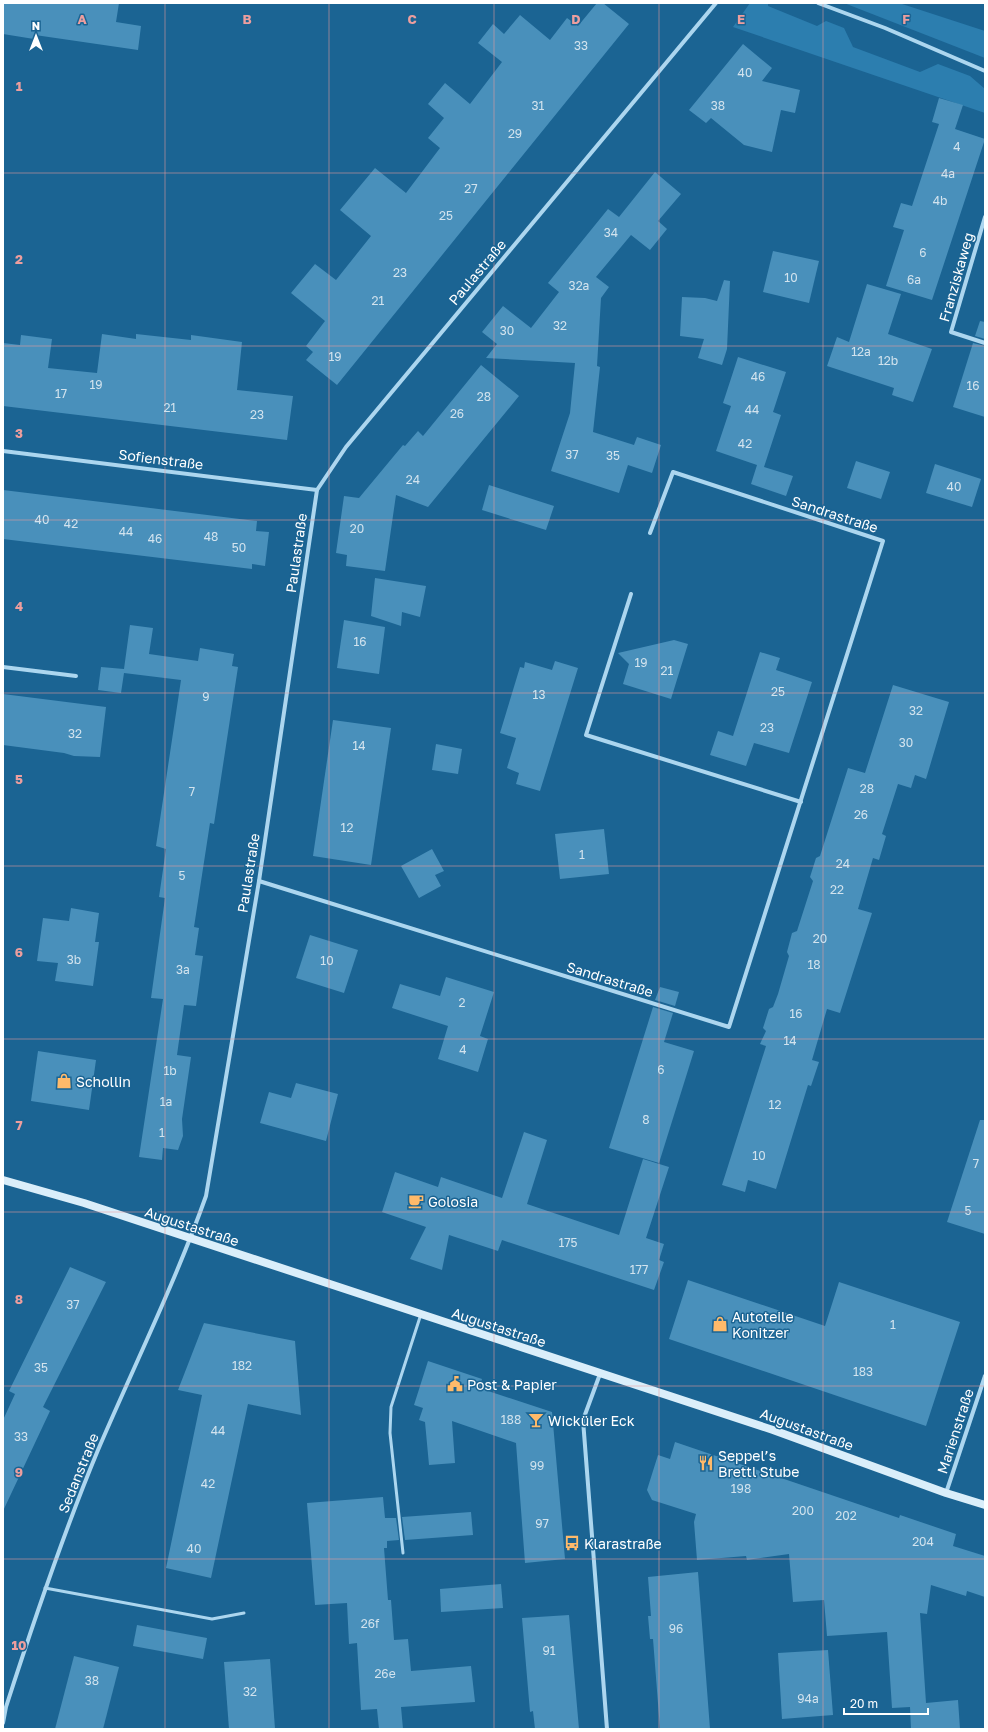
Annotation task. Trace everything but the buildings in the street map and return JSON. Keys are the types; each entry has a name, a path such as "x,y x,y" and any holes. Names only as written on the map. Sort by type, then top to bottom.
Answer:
{"main road":[{"name":"Augustastraße","path":"3,1180 84,1203 773,1430 946,1493 985,1505"}],"street":[{"name":"Paulastraße","path":"191,1239 206,1196 259,881 317,490 346,447 716,3"},
{"path":"818,3 885,28 985,71"},
{"name":"Franziskaweg","path":"985,216 951,332 985,343"},
{"name":"Sofienstraße","path":"3,451 317,490"},
{"name":"Sandrastraße","path":"259,881 729,1027 883,541 672,472 650,533"},
{"path":"631,594 586,735 801,802"},
{"path":"3,668 76,676"},
{"name":"Sedanstraße","path":"3,1722 6,1707 45,1588 98,1451 191,1239"},
{"path":"600,1374 583,1420 607,1729"},
{"name":"Marienstraße","path":"946,1493 985,1376"}],"lane":[{"path":"403,1553 390,1433 391,1407 421,1314"},
{"path":"45,1588 212,1619 244,1613"}],"shaded area":[{"path":"750,3 768,3 768,6 817,26 826,21 844,28 853,47 920,72 938,64 970,76 985,89 985,113 733,27"},
{"path":"844,3 899,3 985,31 985,58"}],"place":[{"name":"Schollin","path":"64,1081"},
{"name":"Golosia","path":"416,1201"},
{"name":"Autoteile Konitzer","path":"720,1324"},
{"name":"Post & Papier","path":"455,1384"},
{"name":"Wicküler Eck","path":"536,1420"},
{"name":"Seppel’s Brettl Stube","path":"706,1463"},
{"name":"Klarastraße","path":"572,1543"}]}
